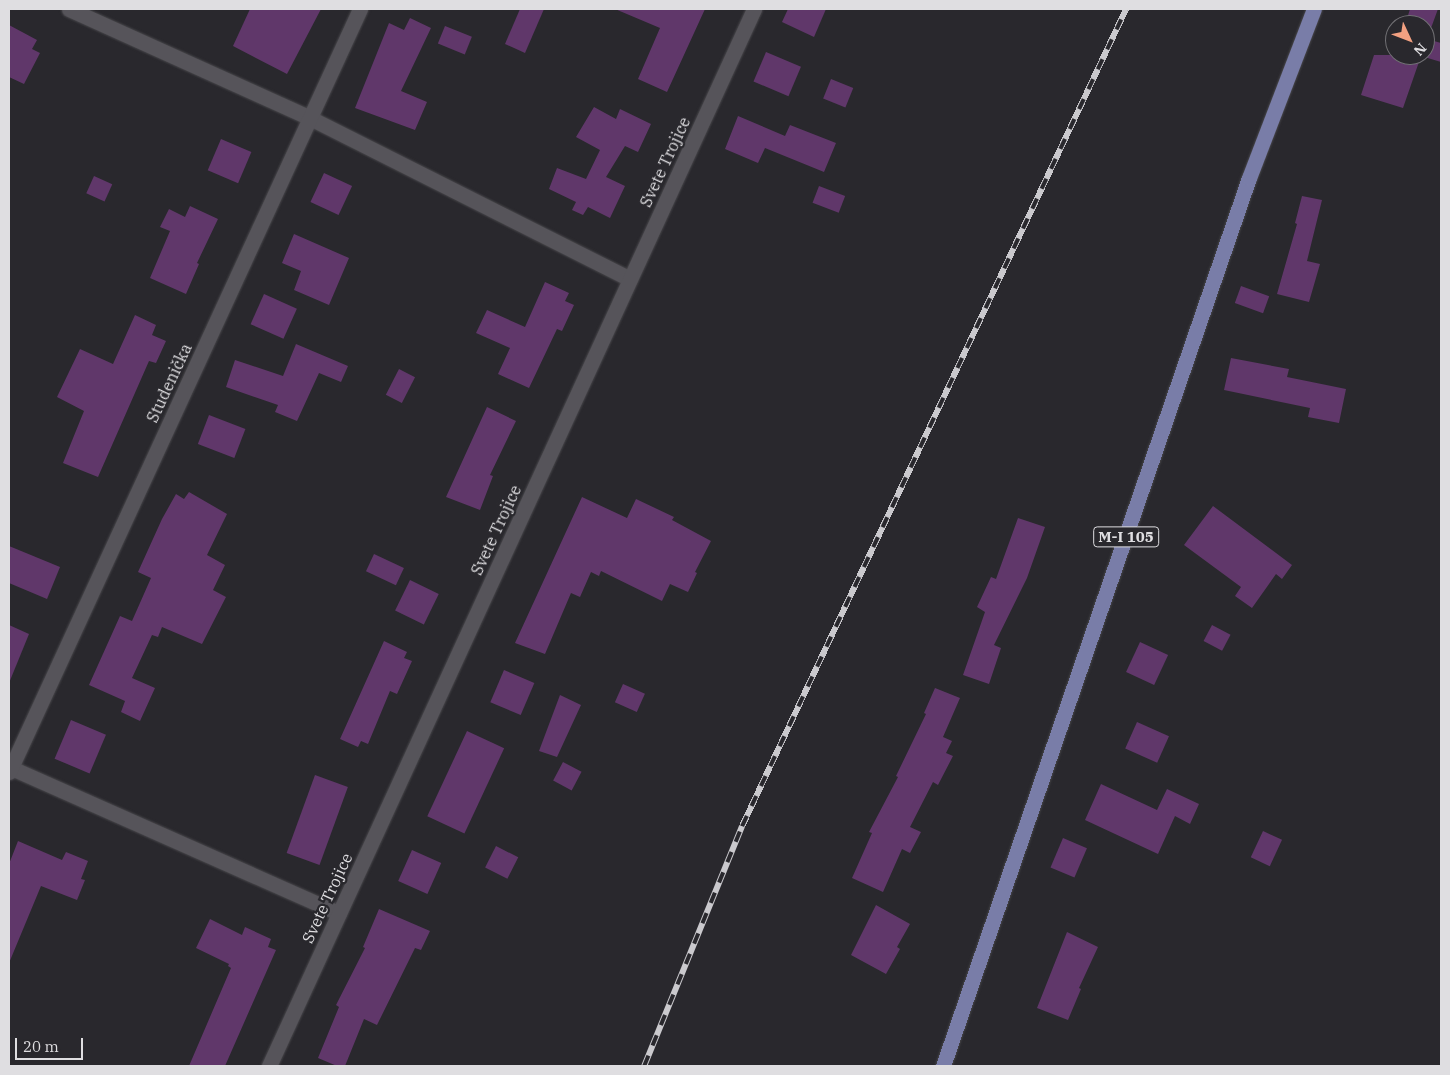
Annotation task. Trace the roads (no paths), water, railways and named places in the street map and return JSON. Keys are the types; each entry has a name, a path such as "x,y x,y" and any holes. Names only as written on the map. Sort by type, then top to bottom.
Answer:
{"main road":[{"name":"M-I 105","path":"943,1066 1250,178 1314,9"}],"street":[{"path":"69,9 310,118 630,279"},
{"name":"Studenička","path":"9,769 360,9"},
{"name":"Svete Trojice","path":"269,1066 754,9"},
{"path":"9,769 339,913"}],"railway":[{"path":"644,1066 742,826 1126,9"}]}
